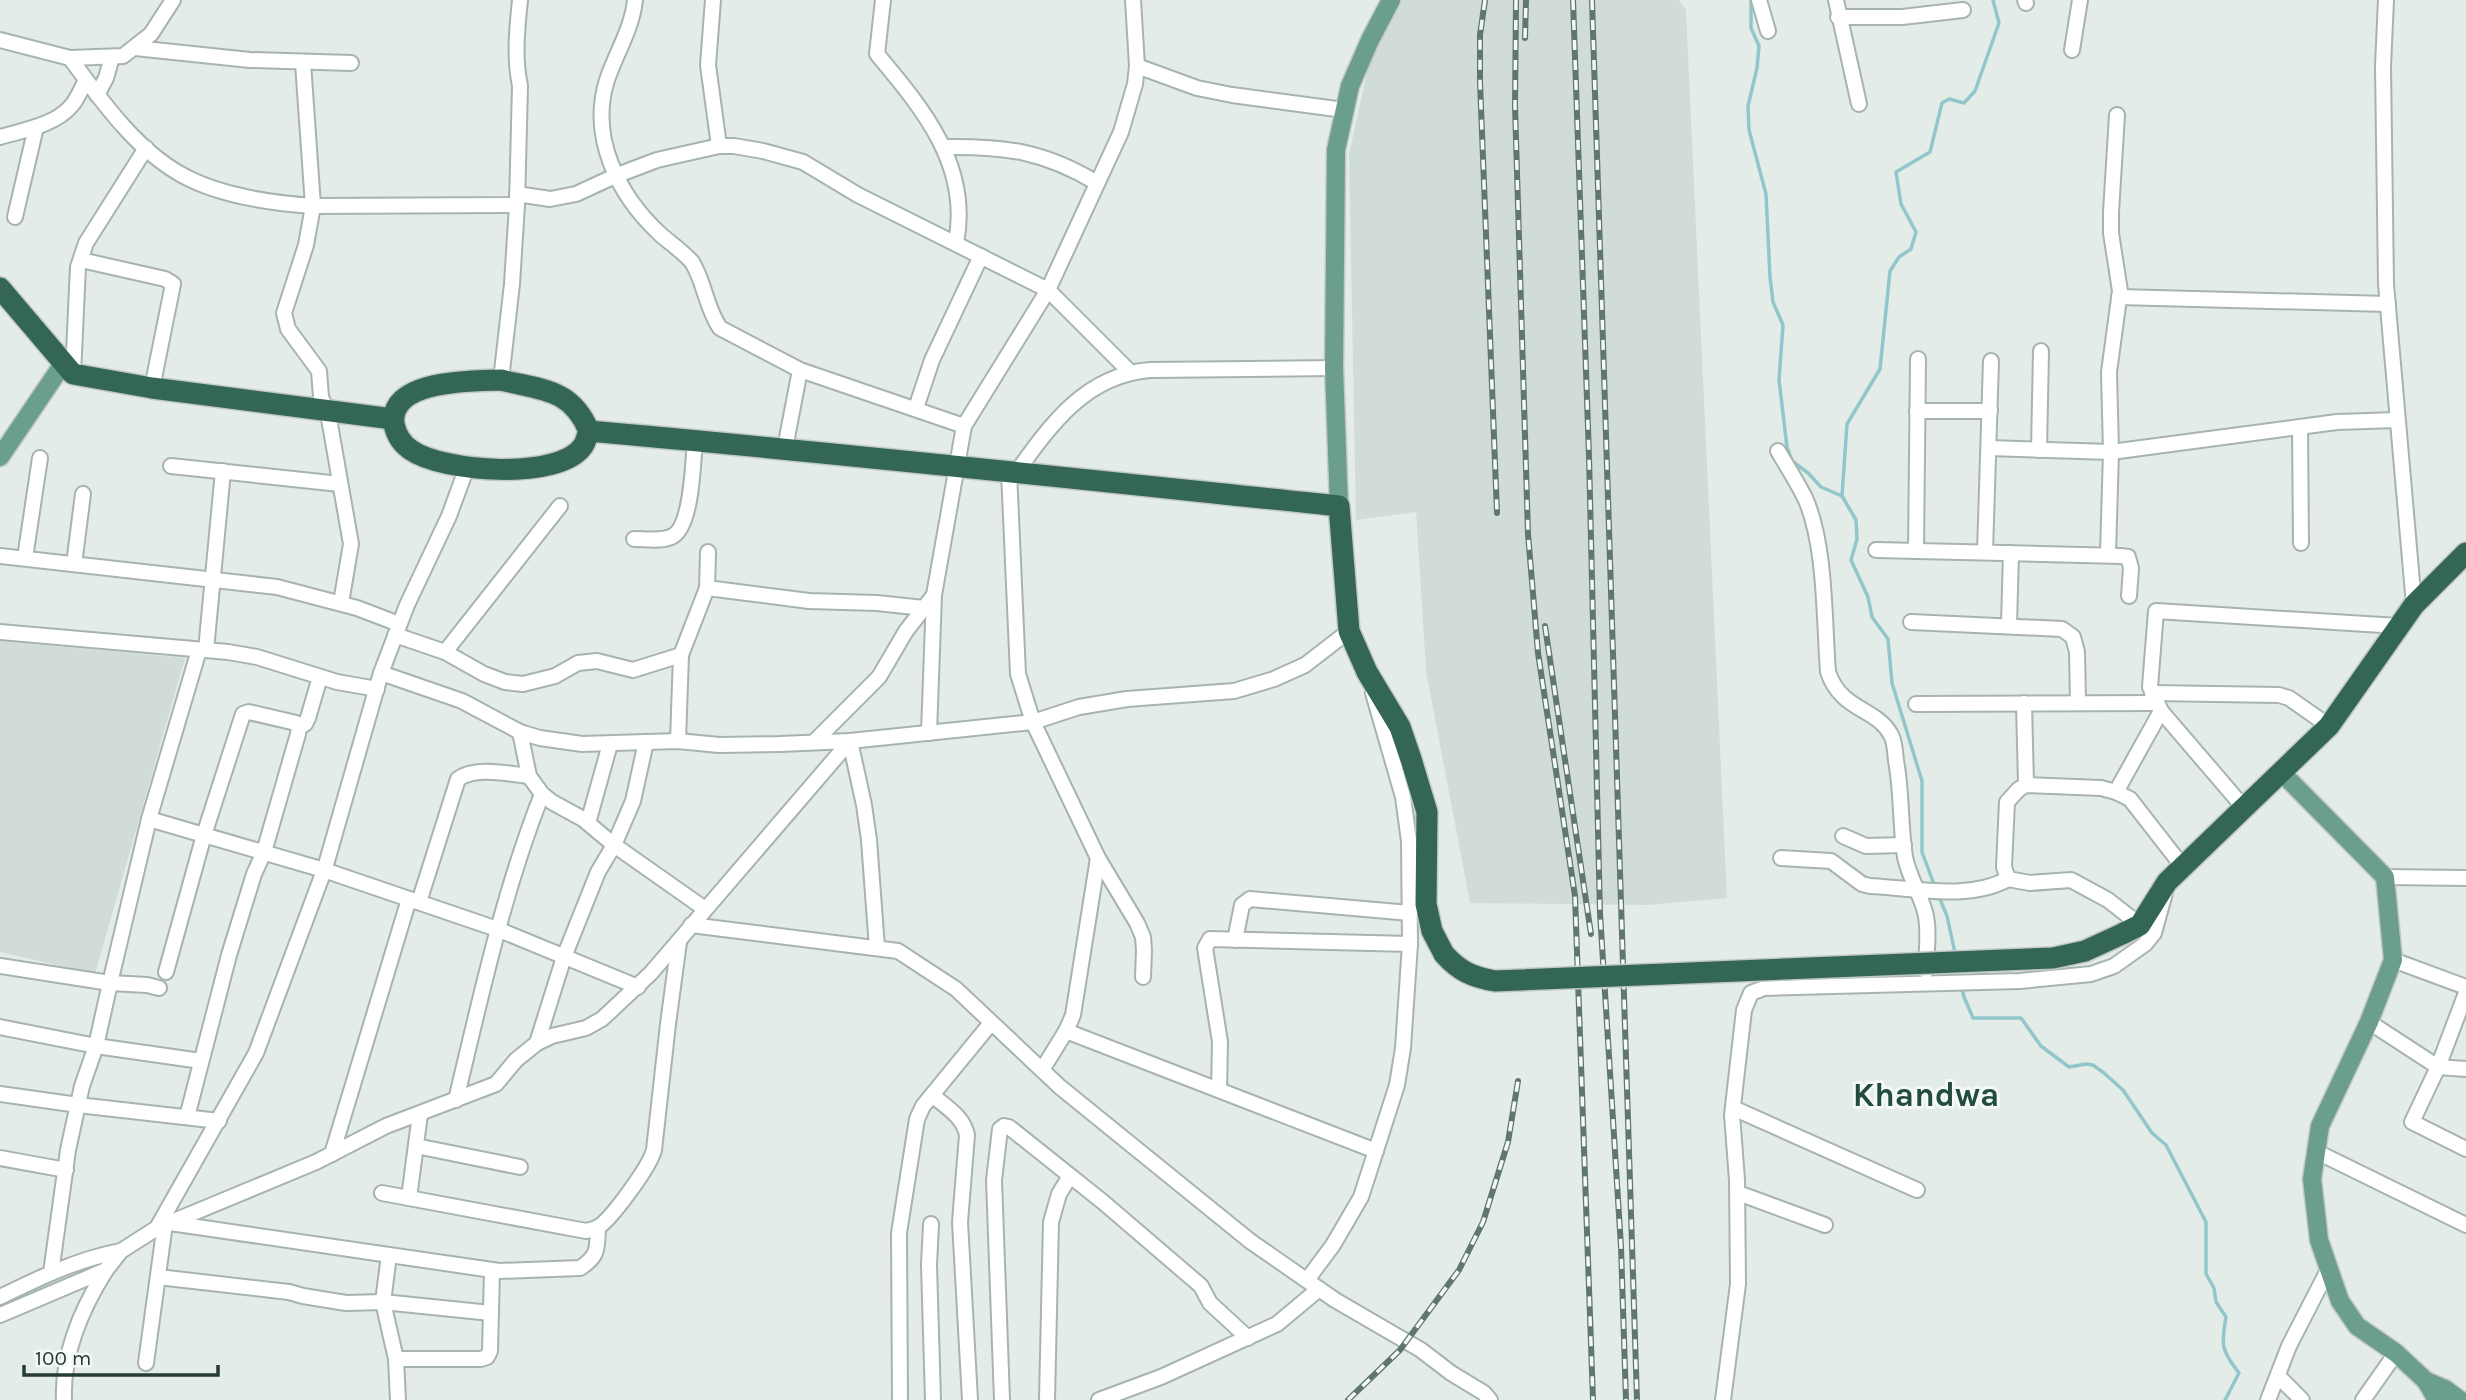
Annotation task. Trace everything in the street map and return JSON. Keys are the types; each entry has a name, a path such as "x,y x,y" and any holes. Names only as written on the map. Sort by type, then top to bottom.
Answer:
{"highway":[{"path":"0,288 68,369 152,388 328,413 393,419"},
{"path":"501,380 568,399 582,414 589,431 583,446 571,456 553,464 495,470 433,460 411,450 401,441 393,419 403,400 420,390 445,382 501,380"},
{"path":"589,431 785,448 955,468 1339,506 1349,631 1367,672 1400,727 1427,812 1426,904 1432,931 1444,954 1455,967 1468,975 1495,981 2053,958 2085,951 2131,929 2167,882 2329,726 2414,605 2466,553"}],"main road":[{"path":"1339,506 1334,368 1336,150 1350,86 1391,0"},
{"path":"0,457 68,369"},
{"path":"2282,773 2385,877 2393,960 2369,1022 2320,1126 2312,1179 2319,1240 2340,1301 2357,1326 2396,1353 2447,1396"}],"street":[{"path":"0,40 70,58 123,56 151,34 173,0"},
{"path":"501,380 512,284 517,199 520,86 516,67 516,34 520,0"},
{"path":"635,0 633,19 604,93 604,138 607,155 615,176 642,215 692,262 698,271 712,316 720,328 800,370 964,426"},
{"path":"713,0 708,65 719,146"},
{"path":"883,0 877,54 928,119 944,147 955,176 959,201 960,224 956,243"},
{"path":"929,733 934,595 964,426 1048,290 1121,132 1135,84 1137,66 1133,0"},
{"path":"1759,0 1768,31"},
{"path":"1836,0 1858,104"},
{"path":"2072,50 2080,0"},
{"path":"2386,0 2383,120 2388,304 2414,605"},
{"path":"1838,17 1902,17 1964,10"},
{"path":"135,48 224,58 351,63"},
{"path":"97,95 106,78 112,57"},
{"path":"70,58 97,95 160,161 183,176 210,186 281,204 313,206 550,199 576,194 657,160 719,146 763,151 803,162 858,195 1048,290 1130,372"},
{"path":"303,63 313,206 306,245 284,313 288,329 318,371 321,397 328,413 351,544 341,603"},
{"path":"1137,66 1197,88 1220,93 1344,110"},
{"path":"0,137 36,127 57,117 73,105 86,80"},
{"path":"2108,554 2112,452 2109,372 2120,281 2111,233 2117,115"},
{"path":"15,217 36,127"},
{"path":"944,147 1017,149 1079,172 1097,183"},
{"path":"68,369 78,267 86,243 146,148"},
{"path":"916,408 932,360 981,256"},
{"path":"80,260 165,279 173,284 152,388"},
{"path":"2119,297 2388,304"},
{"path":"2039,450 2041,351"},
{"path":"1916,551 1918,359"},
{"path":"1984,552 1992,361"},
{"path":"1143,977 1143,937 1098,858 1033,722 1018,674 1012,473 1052,424 1093,388 1113,377 1130,372 1334,368"},
{"path":"785,448 800,370"},
{"path":"1917,411 1990,411"},
{"path":"1989,448 2112,452 2337,422 2397,420"},
{"path":"2300,427 2301,543"},
{"path":"634,539 660,540 672,537 680,529 687,514 695,440"},
{"path":"1778,451 1811,515 1819,553 1828,672 1833,685 1843,698 1883,725 1893,739 1908,870 1925,911 1927,925 1926,983"},
{"path":"25,558 40,458"},
{"path":"171,466 340,484"},
{"path":"146,1363 164,1225 256,1053 324,870 381,673 397,630 449,516 467,467"},
{"path":"51,1273 82,1086 96,1046 149,819 202,650 213,579 223,471"},
{"path":"74,564 83,494"},
{"path":"445,652 560,506"},
{"path":"1876,550 2108,554 2128,557 2129,596"},
{"path":"678,741 681,655 707,588 708,552"},
{"path":"2009,625 2011,553"},
{"path":"0,556 278,587 341,603 505,682 523,684 555,676 578,663 597,661 633,670 681,655"},
{"path":"707,588 809,601 877,603 924,608"},
{"path":"814,742 879,677 906,631 934,595"},
{"path":"2245,809 2157,702 2150,687 2156,611 2398,626"},
{"path":"1911,622 2062,629 2073,637 2077,652 2078,703"},
{"path":"381,673 462,701 520,732 561,742 610,744 678,741 719,745 850,741 1033,722 1079,707 1127,699 1234,691 1274,679 1305,665 1349,631"},
{"path":"0,632 257,657 320,677 377,689"},
{"path":"1099,1400 1161,1377 1277,1324 1313,1285 1361,1197 1397,1085 1404,1048 1410,944 1409,841 1403,797 1367,672"},
{"path":"187,1117 229,954 254,874 264,852 299,727 305,724 308,718 320,677"},
{"path":"1916,704 2157,702 2278,695 2289,698 2329,726"},
{"path":"2116,792 2157,702"},
{"path":"2024,703 2026,785"},
{"path":"166,972 204,835 243,713 296,723 299,727"},
{"path":"520,732 528,776 542,794 588,822 614,845 705,909"},
{"path":"64,1400 65,1371 77,1327 95,1286 121,1251 164,1225 332,1154 386,1126 496,1084 516,1060 537,1043 552,1036 586,1028 602,1019 638,987 850,741"},
{"path":"850,741 869,840 877,948"},
{"path":"537,1043 564,957 598,872 614,845 633,801 646,742"},
{"path":"588,822 610,744"},
{"path":"332,1154 414,901 458,779 466,774 479,772 528,776"},
{"path":"2008,879 2004,867 2007,802 2026,785 2101,788 2130,799 2183,867"},
{"path":"456,1100 497,929 524,841 542,794"},
{"path":"149,819 324,870 497,929 638,987"},
{"path":"1843,836 1867,846 1904,845"},
{"path":"1042,1070 1073,1015 1098,858"},
{"path":"1781,858 1831,862 1862,884 1870,886 1942,891 1991,888 2008,879 2031,883 2071,880 2108,900 2131,929"},
{"path":"2385,877 2466,878"},
{"path":"1723,1400 1738,1284 1738,1193 1733,1108 1744,1010 1751,993 1764,988 2020,981 2091,974 2114,966 2145,944 2154,933 2167,882"},
{"path":"1235,940 1242,905 1250,899 1410,913"},
{"path":"691,925 898,951 922,965 956,989 1042,1070 1250,1241 1313,1285 1421,1350 1484,1393 1490,1400"},
{"path":"382,1193 586,1231 598,1227 609,1217 648,1166 654,1150 680,939"},
{"path":"1219,1090 1220,1042 1205,948 1210,939 1410,944"},
{"path":"2393,960 2466,987"},
{"path":"0,966 159,988"},
{"path":"2466,993 2438,1067 2412,1122 2466,1149"},
{"path":"2369,1022 2438,1067 2466,1069"},
{"path":"900,1400 899,1233 917,1119 932,1095 991,1023"},
{"path":"0,1027 96,1046 201,1061"},
{"path":"1066,1031 1376,1150"},
{"path":"0,1094 219,1121"},
{"path":"932,1095 961,1119 967,1135 960,1222 970,1400"},
{"path":"1733,1108 1917,1190"},
{"path":"409,1198 420,1114"},
{"path":"1002,1400 994,1180 1000,1129 1004,1126 1009,1127 1070,1176 1201,1286 1210,1303 1248,1338"},
{"path":"416,1146 520,1167"},
{"path":"2315,1151 2466,1225"},
{"path":"0,1158 66,1170"},
{"path":"1046,1400 1051,1222 1059,1194 1070,1176"},
{"path":"1738,1193 1825,1226"},
{"path":"931,1224 929,1265 933,1400"},
{"path":"164,1225 492,1270 549,1271 580,1268 591,1261 596,1251 598,1227"},
{"path":"0,1297 97,1255 121,1251"},
{"path":"389,1255 383,1302 396,1359 398,1400"},
{"path":"0,1315 106,1270"},
{"path":"396,1359 487,1357 490,1351 492,1270"},
{"path":"2268,1400 2289,1346 2328,1270"},
{"path":"158,1277 289,1292 346,1303 383,1302 491,1313"},
{"path":"2363,1400 2396,1353"},
{"path":"2278,1376 2302,1400"}],"shaded area":[{"path":"1400,0 1679,0 1686,10 1727,898 1648,905 1470,903 1426,671 1416,512 1356,520 1349,154 1368,68"},
{"path":"0,641 185,658 95,974 0,952"}],"waterway":[{"path":"1751,0 1751,28 1759,46 1748,106 1749,130 1766,194 1773,302 1783,325 1779,380 1787,447 1792,461 1821,487 1842,496"},
{"path":"1935,887 1922,852 1922,781 1892,683 1888,639 1872,617 1868,597 1851,560 1857,539 1856,520 1842,496 1847,424 1880,369 1890,271 1899,257 1911,249 1916,232 1901,204 1896,172 1930,152 1942,103 1949,99 1964,103 1975,91 1999,23 1993,0"},
{"path":"1939,897 1947,916 1955,953"},
{"path":"1961,985 1973,1018 2021,1018 2041,1046 2069,1067 2093,1065 2123,1090 2152,1133 2166,1145 2206,1222 2206,1274 2214,1288 2216,1302 2226,1317 2224,1347 2239,1373 2225,1400"}],"railway":[{"path":"1485,0 1480,35 1480,82 1497,513"},
{"path":"1516,0 1515,106 1528,534 1538,653 1575,896 1593,1400"},
{"path":"1525,38 1526,0"},
{"path":"1573,0 1589,456 1600,913 1621,1247 1626,1400"},
{"path":"1592,0 1637,1400"},
{"path":"1545,626 1591,934"},
{"path":"1348,1400 1400,1350 1459,1270 1483,1222 1508,1142 1518,1081"}],"district":[{"name":"Khandwa","path":"1926,1095"}]}
